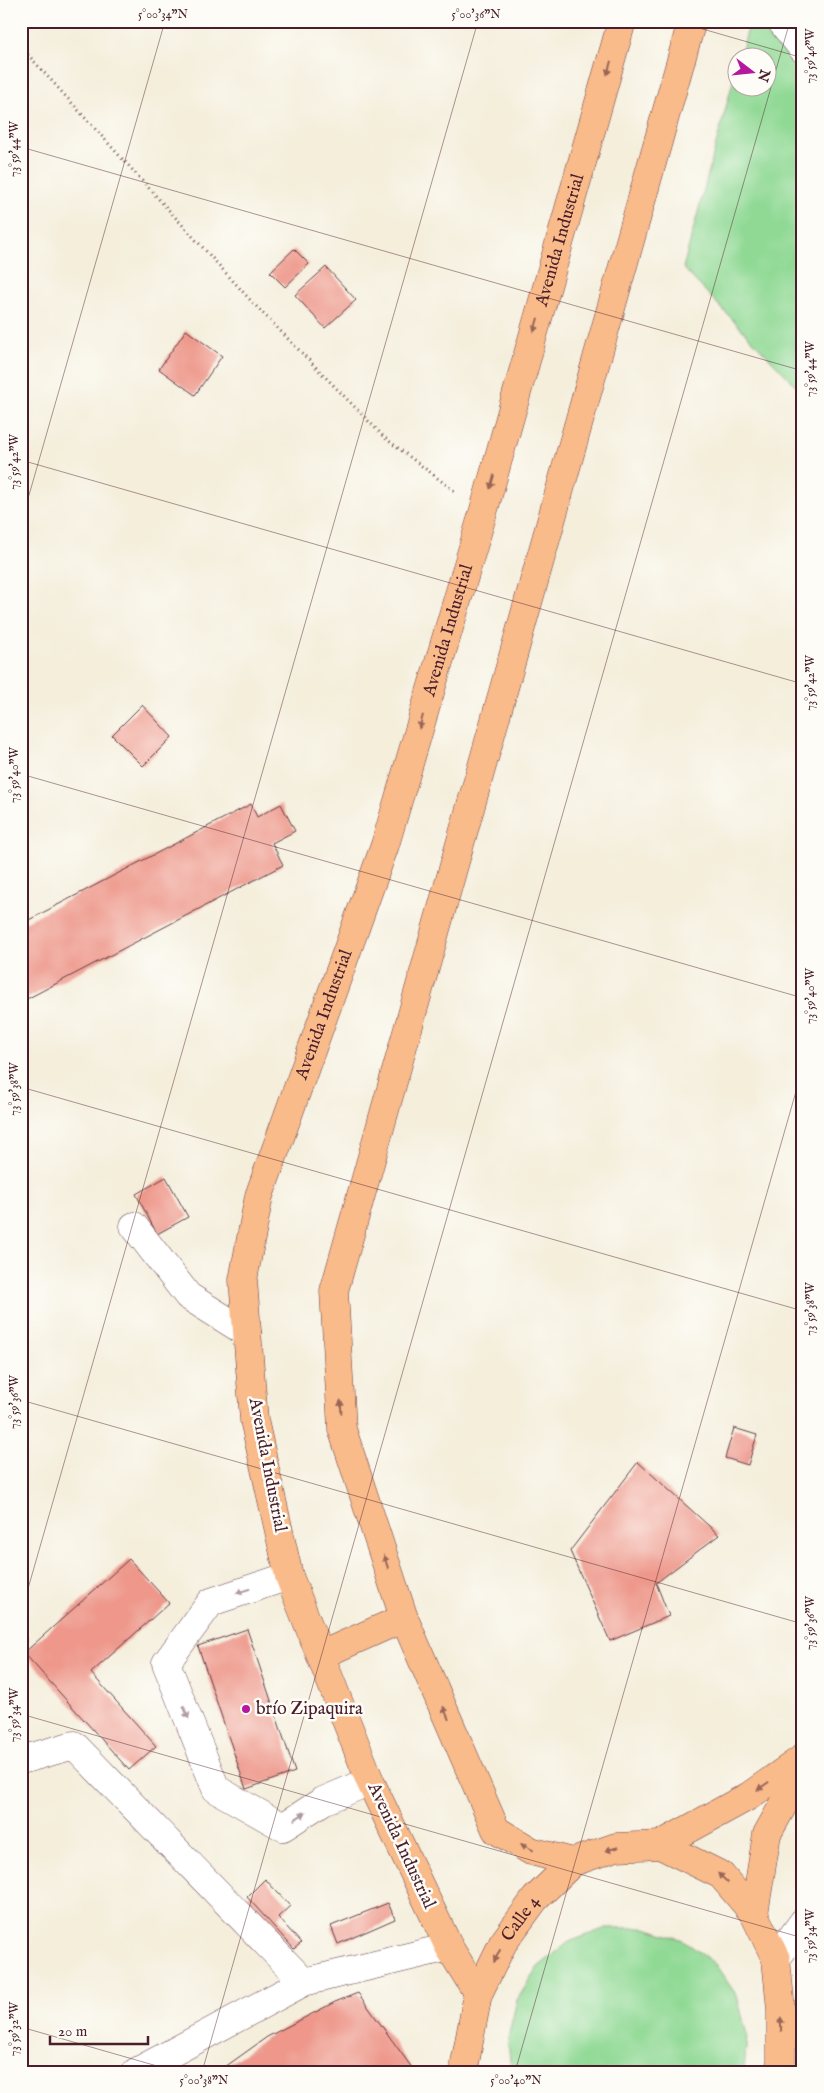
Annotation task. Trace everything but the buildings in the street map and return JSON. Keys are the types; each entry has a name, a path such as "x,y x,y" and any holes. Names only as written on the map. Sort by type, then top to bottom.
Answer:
{"main road":[{"name":"Avenida Industrial","path":"478,1994 449,1946 370,1781 289,1576 254,1420 243,1280 258,1196 385,845 483,513 622,21"},
{"path":"573,1862 531,1851 496,1830 404,1618 342,1429 334,1291 692,21"},
{"path":"321,1655 404,1618"},
{"name":"Calle 4","path":"465,2072 478,1994 503,1943 535,1899 573,1862 616,1847 660,1845 749,1796 803,1758"},
{"path":"754,1914 767,1834 803,1770"},
{"name":"Calle 4","path":"660,1845 721,1874 754,1914 776,1959 780,2009 781,2063 778,2072"}],"street":[{"path":"781,21 803,49"},
{"path":"134,1226 188,1296 247,1333"},
{"path":"289,1576 211,1602 166,1663 216,1788 283,1828 323,1801 370,1781"},
{"path":"21,1760 74,1745 304,1982"},
{"path":"776,1959 803,1922"},
{"path":"136,2072 304,1982 449,1946"}],"path":[{"path":"21,48 253,303 378,431 483,513"}],"green space":[{"path":"750,21 803,21 803,393 683,268 729,98 776,98 776,48 742,48"},
{"path":"606,1928 646,1928 683,1940 715,1964 737,1996 747,2035 744,2072 511,2072 508,2038 517,2000 538,1967 569,1942"}],"place":[{"name":"brío Zipaquira","path":"246,1709"}]}
